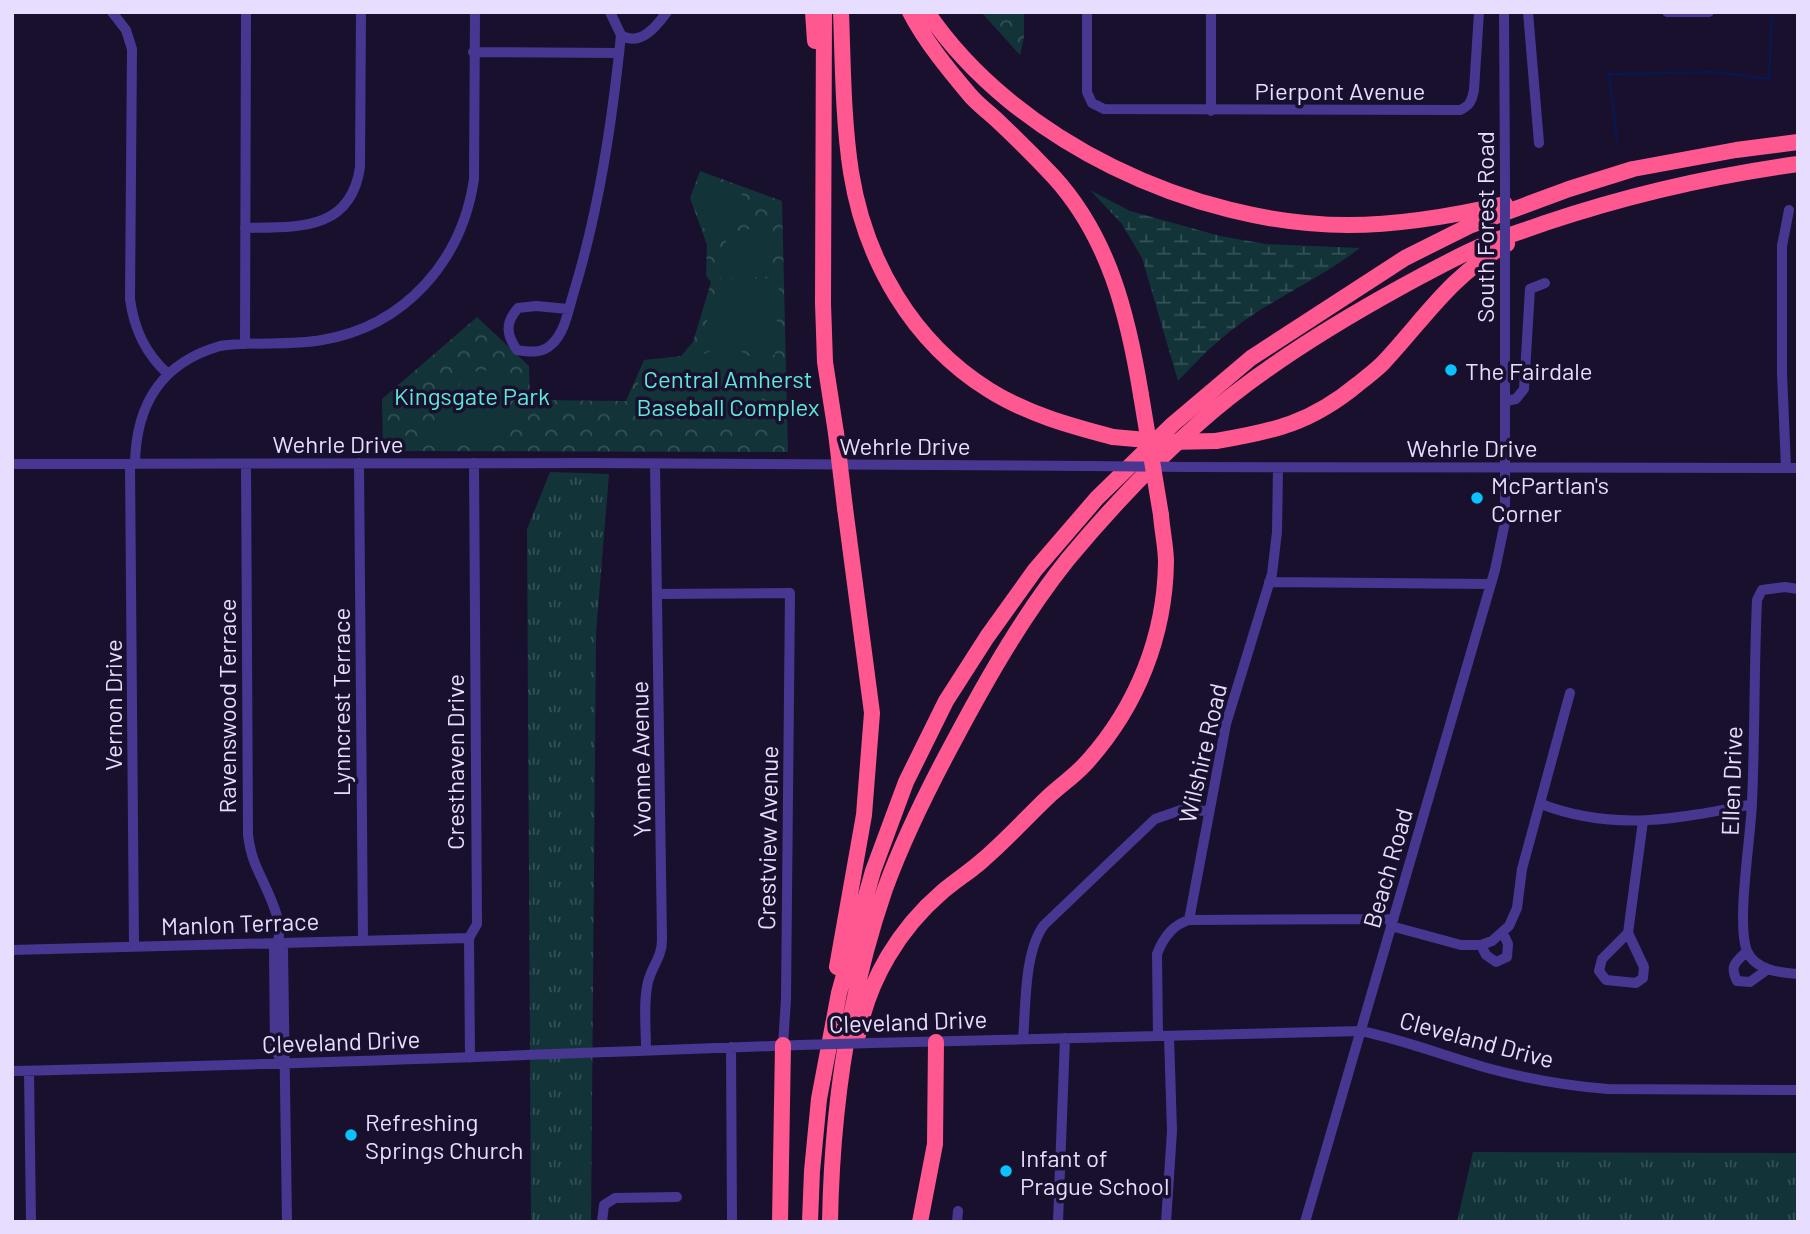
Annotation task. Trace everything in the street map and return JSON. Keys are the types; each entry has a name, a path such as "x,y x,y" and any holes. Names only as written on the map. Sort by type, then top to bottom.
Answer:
{"highway":[{"path":"813,12 825,130"},
{"path":"824,12 825,362 872,713 864,816 833,988 830,1035"},
{"path":"841,12 851,170 860,215 891,290 909,317 957,367 990,391 1066,425 1113,437 1169,442 1216,441 1268,432 1302,421 1335,403 1381,365 1449,286 1461,276 1486,256 1543,224"},
{"path":"840,1222 841,1155 848,1086 860,1022 873,984 888,955 908,926 942,892 983,861 1088,761 1116,723 1137,689 1156,636 1165,587 1166,559 1161,515 1131,333 1116,281 1097,240 1054,177 970,95 919,29 910,12"},
{"path":"927,12 970,64 1020,109 1062,141 1158,187 1203,203 1250,214 1347,225 1423,221 1569,189"},
{"path":"810,1222 819,1098 839,993 873,871 906,782 946,701 987,637 1035,570 1097,498 1173,424 1251,358 1405,258 1469,226 1569,189 1633,169 1736,150 1798,142"},
{"path":"830,1222 830,1185 838,1088 866,951 886,888 910,828 1001,657 1069,558 1128,492 1200,422 1254,380 1339,323 1406,284 1487,243 1593,206 1741,172 1798,164"},
{"path":"920,1222 935,1144 936,1042"},
{"path":"780,1222 791,1045"}],"street":[{"path":"245,344 246,12"},
{"path":"245,228 315,224 335,214 350,197 360,167 361,12"},
{"path":"115,14 126,30 132,50 132,313 147,350 168,374 181,363 206,350 245,344 309,342 352,333 398,310 435,274 460,234 471,198 474,173 475,12"},
{"path":"568,309 536,306 519,308 509,319 508,336 517,350 534,353 551,346 561,331 568,309 595,215 608,135 621,35 610,12"},
{"path":"621,35 630,39 644,36 667,12"},
{"name":"Pierpont Avenue","path":"1087,12 1088,98 1096,107 1211,111 1460,110 1467,107 1472,100 1474,90 1479,12"},
{"path":"1211,12 1211,111"},
{"name":"South Forest Road","path":"1504,12 1505,525"},
{"path":"1528,12 1539,143"},
{"path":"1667,12 1709,12"},
{"path":"473,52 619,53"},
{"path":"1789,210 1782,246 1782,373 1784,461 1792,468"},
{"path":"1506,401 1516,399 1524,389 1530,289 1545,283"},
{"name":"Vernon Drive","path":"134,947 133,464 135,442 143,412 153,392 168,374"},
{"name":"Lynncrest Terrace","path":"359,463 363,941"},
{"name":"Cresthaven Drive","path":"470,1058 469,938 477,925 474,463"},
{"name":"Wehrle Drive","path":"12,464 1792,468"},
{"name":"Ravenswood Terrace","path":"246,464 248,835 253,859 273,904 279,925 279,942 283,949 279,999 286,1077 287,1222"},
{"name":"Yvonne Avenue","path":"646,1049 647,987 660,958 663,940 655,464"},
{"name":"Wilshire Road","path":"1189,920 1226,724 1269,582 1277,531 1278,468"},
{"name":"Beach Road","path":"1305,1222 1505,525"},
{"path":"1269,582 1490,584"},
{"name":"Ellen Drive","path":"1747,951 1743,924 1752,804 1757,600 1762,590 1785,587 1798,589"},
{"name":"Crestview Avenue","path":"658,594 790,593 786,999 791,1045"},
{"path":"1166,1222 1172,1131 1157,954 1161,944 1175,926 1189,920 1392,922 1461,945 1481,945 1492,941 1503,933 1517,908 1522,869 1570,693"},
{"path":"1541,804 1563,813 1603,820 1643,821 1672,820 1752,804"},
{"path":"1023,1039 1032,948 1044,925 1155,819 1181,810 1209,811"},
{"path":"1628,933 1602,959 1599,971 1606,980 1636,983 1643,978 1644,967 1628,933 1643,821"},
{"path":"1481,945 1486,955 1496,962 1507,957 1508,944 1503,933"},
{"name":"Manlon Terrace","path":"12,950 469,938"},
{"path":"1768,969 1750,982 1737,981 1733,972 1734,963 1747,951 1758,964 1768,969 1798,974"},
{"name":"Cleveland Drive","path":"12,1070 470,1058 646,1049 1361,1031 1392,1037 1489,1068 1579,1087 1798,1090"},
{"path":"1058,1222 1065,1038"},
{"path":"731,1047 732,1222"},
{"path":"29,1071 31,1222"},
{"path":"602,1222 604,1205 615,1198 677,1197"}],"green space":[{"path":"981,12 1024,12 1024,38 1020,55"},
{"name":"Central Amherst Baseball Complex","path":"700,171 782,201 788,452 383,451 382,399 477,317 529,366 530,400 626,401 644,360 681,356 693,342 711,282 706,276 707,245 690,198"},
{"path":"708,178 741,193 747,203 735,224 711,241 698,210 700,196"},
{"path":"1090,190 1130,211 1220,236 1266,244 1360,248 1237,326 1178,381 1142,258 1122,224"},
{"path":"770,226 770,272 766,277 718,278 720,253 731,232"},
{"path":"779,280 775,355 702,338 713,306 728,287 745,281"},
{"path":"714,349 738,350 782,374 735,433 700,401 679,373 696,358"},
{"path":"674,358 673,405 640,404 638,385 643,371 655,362"},
{"name":"Kingsgate Park","path":"505,368 507,444 433,445 436,416 453,391 473,372"},
{"path":"550,472 609,474 596,633 591,1222 531,1222 527,529"},
{"path":"1473,1152 1798,1153 1798,1222 1457,1222"}],"waterway":[{"path":"1617,140 1609,74 1715,72 1769,79 1772,12"}],"place":[{"name":"The Fairdale","path":"1451,370"},
{"name":"McPartlan's Corner","path":"1477,498"},
{"name":"Refreshing Springs Church","path":"351,1135"},
{"name":"Infant of Prague School","path":"1006,1171"}]}
